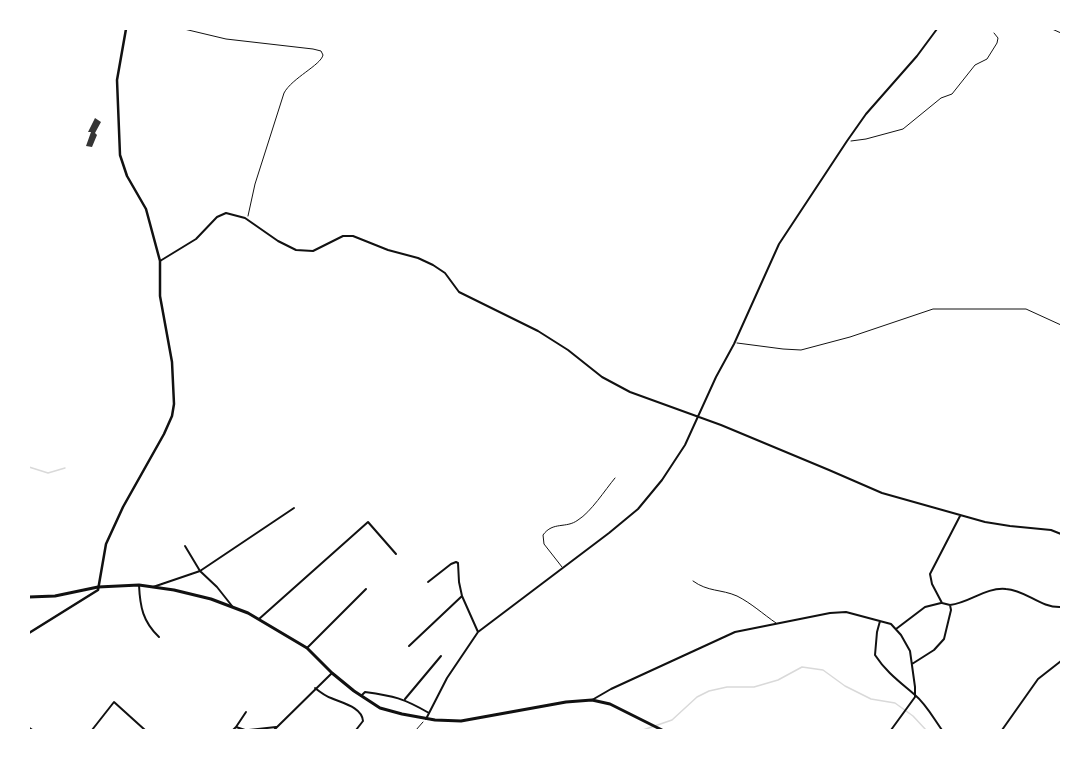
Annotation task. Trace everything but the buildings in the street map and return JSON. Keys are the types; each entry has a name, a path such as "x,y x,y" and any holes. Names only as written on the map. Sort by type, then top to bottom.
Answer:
{"main road":[{"path":"29,597 55,596 98,587 139,585 193,594 232,606 259,619 307,648 332,673 361,696 387,710 426,719 443,721 468,720 554,704 592,700 610,704 662,730"}],"street":[{"path":"29,633 94,592 98,587 106,544 123,507 164,434 174,409 172,362 160,294 160,261 146,209 127,176 120,155 117,80 126,29"},
{"path":"426,719 459,659 478,632 563,568 626,518 652,494 685,445 697,416 734,344 774,253 866,114 917,56 937,29"},
{"path":"160,261 196,239 217,217 231,214 247,219 278,242 296,250 313,251 344,236 353,236 388,250 418,258 445,272 462,294 496,308 538,331 568,350 612,383 630,392 697,416 829,470 882,494 916,502 960,516 1010,526 1051,530 1061,534"},
{"path":"152,587 200,571 294,508"},
{"path":"942,603 932,584 930,574 960,516"},
{"path":"259,619 368,522 396,554"},
{"path":"185,546 200,571 217,587 232,606"},
{"path":"428,582 451,564 457,562 462,596 478,632"},
{"path":"139,585 144,618 149,628 159,637"},
{"path":"896,629 925,607 942,603 950,604 964,601 986,591 1004,588 1015,591 1046,605 1061,607"},
{"path":"307,648 366,589"},
{"path":"409,646 462,596"},
{"path":"912,664 934,650 944,639 951,610 950,604"},
{"path":"592,700 611,689 735,632 830,613 846,612 890,624 896,629 910,651 915,694 891,730"},
{"path":"880,621 877,632 876,655 896,680 915,694 942,730"},
{"path":"405,699 441,656"},
{"path":"1002,730 1038,679 1061,661"},
{"path":"274,730 315,688 332,673"},
{"path":"315,688 330,698 346,704 360,713 363,722 356,730"},
{"path":"361,696 365,692 393,695 405,699 428,713"},
{"path":"92,730 114,702 145,730"},
{"path":"233,730 246,712"},
{"path":"249,730 278,726"},
{"path":"236,727 245,730"}],"lane":[{"path":"563,568 544,544 543,535 551,527 570,524 580,519 615,478"},
{"path":"693,581 705,589 718,590 737,596 776,623"}],"path":[{"path":"184,29 226,39 313,49 321,51 323,55 321,60 291,83 284,93 255,184 247,219"},
{"path":"1052,29 1061,33"},
{"path":"847,141 866,139 903,129 940,98 952,94 975,65 987,59 997,43 998,38 994,33"},
{"path":"734,344 801,350 850,337 934,308 1026,309 1061,325"},
{"path":"416,730 426,719"}],"waterway":[{"path":"29,467 48,473 65,468"},
{"path":"643,730 672,720 697,697 709,691 727,687 754,687 778,680 802,667 823,670 845,686 871,699 895,703 913,716 926,730"}]}
